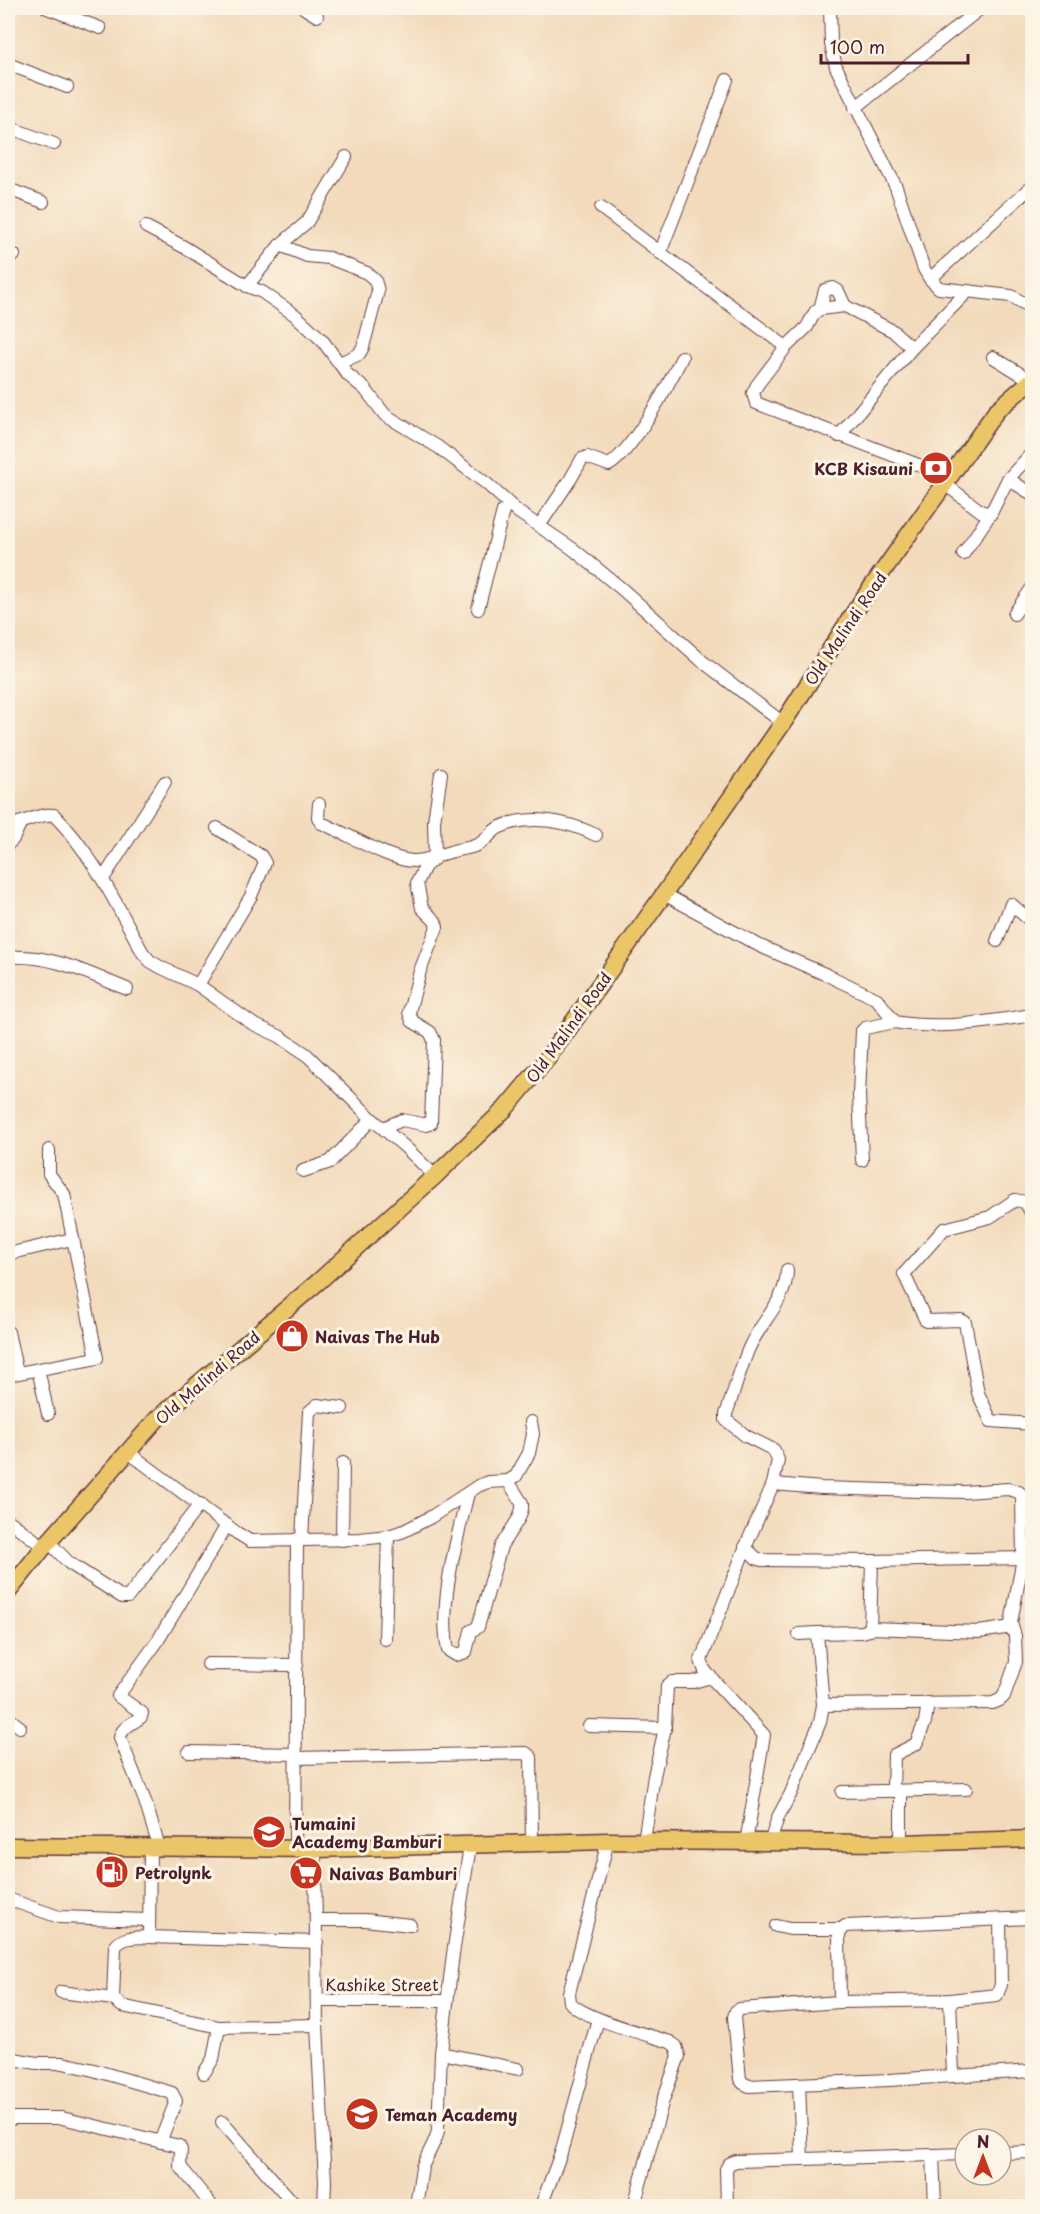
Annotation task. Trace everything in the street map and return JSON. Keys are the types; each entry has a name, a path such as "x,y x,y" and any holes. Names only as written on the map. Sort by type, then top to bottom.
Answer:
{"main road":[{"name":"Old Malindi Road","path":"8,1592 47,1544 165,1412 318,1282 505,1109 547,1059 664,894 783,723 861,602 997,410 1032,381"},
{"path":"8,1846 315,1849 470,1846 532,1842 901,1843 1032,1839"}],"street":[{"path":"47,8 99,28"},
{"path":"303,8 317,16"},
{"path":"830,8 831,44 836,67 896,187 924,269 930,279 939,288 1011,296 1032,308"},
{"path":"855,108 981,8"},
{"path":"8,64 67,87"},
{"path":"660,253 727,80"},
{"path":"8,127 54,144"},
{"path":"247,286 280,245 307,222 346,158"},
{"path":"930,279 1032,186"},
{"path":"8,189 43,202"},
{"path":"601,208 786,347"},
{"path":"146,227 184,247 247,286 262,292 295,315 322,340 348,375 365,388 385,415 438,447 487,483 518,512 573,549 623,590 702,662 783,723"},
{"path":"280,245 307,256 329,258 367,273 375,280 378,291 363,348 359,354 340,363"},
{"path":"820,309 825,290 833,288 838,291 845,306"},
{"path":"839,436 912,348 968,291"},
{"path":"912,348 894,330 845,306 820,309 815,312 807,327 786,347 757,385 753,393 756,403 947,481 982,512 992,513"},
{"path":"539,526 582,459 587,457 609,465 625,450 682,357"},
{"path":"993,357 1032,381"},
{"path":"963,554 992,513 1008,478 1032,453"},
{"path":"1008,478 1032,494"},
{"path":"477,609 503,512"},
{"path":"1014,614 1032,588"},
{"path":"435,858 434,821 441,774"},
{"path":"103,879 165,782"},
{"path":"319,804 319,821 397,858 414,861 435,858 477,845 497,829 524,820 570,825 596,835"},
{"path":"8,844 16,833 14,824 40,815 54,815 77,840 103,879 143,953 150,961 198,985 253,1024 279,1036 306,1054 372,1119 435,1176"},
{"path":"198,985 251,896 265,863 261,856 217,828"},
{"path":"383,1128 402,1120 427,1125 431,1123 434,1040 430,1032 412,1021 409,1012 420,971 437,927 435,921 422,908 417,883 425,866 435,858"},
{"path":"664,894 760,946 877,999 895,1022"},
{"path":"997,941 1011,904 1032,919"},
{"path":"8,957 29,956 51,960 127,989"},
{"path":"862,1160 859,1095 863,1028 895,1022 946,1024 1032,1015"},
{"path":"303,1171 330,1162 372,1119"},
{"path":"8,1332 12,1374 38,1369 99,1364 64,1194 50,1174 49,1150"},
{"path":"1032,1214 1025,1203 1016,1200 990,1216 944,1229 906,1271 904,1277 926,1321 961,1320 965,1322 978,1393 991,1422 1032,1424"},
{"path":"8,1254 72,1239"},
{"path":"747,1842 764,1735 711,1677 702,1666 702,1660 745,1547 773,1484 778,1460 776,1453 730,1424 726,1420 726,1414 749,1347 784,1292 788,1270"},
{"path":"38,1369 48,1414"},
{"path":"295,1849 300,1539 309,1412 317,1405 342,1408"},
{"path":"128,1452 250,1541 342,1540 388,1536 404,1531 488,1482 508,1481 516,1476 530,1453 533,1434 531,1422"},
{"path":"342,1463 342,1540"},
{"path":"468,1493 456,1540 447,1609 448,1650 456,1655 466,1652 471,1631 478,1627 501,1546 519,1518 522,1509 522,1503 508,1481"},
{"path":"773,1484 822,1488 931,1491 1014,1490 1022,1497 1026,1550 1012,1618 1016,1662 1010,1682 1000,1700 993,1703 823,1705"},
{"path":"8,1520 47,1544 69,1563 122,1597 128,1598 200,1504"},
{"path":"149,1937 154,1847 145,1801 120,1738 122,1730 137,1720 142,1713 118,1696 157,1642 226,1525"},
{"path":"385,1639 388,1536"},
{"path":"745,1547 756,1558 762,1560 872,1561 1026,1550"},
{"path":"871,1628 872,1561"},
{"path":"799,1634 862,1632 871,1628 979,1632 1012,1627"},
{"path":"770,1843 778,1817 820,1722 823,1705 816,1633"},
{"path":"208,1664 297,1665"},
{"path":"645,1841 654,1776 665,1728 668,1684 693,1682 711,1677"},
{"path":"901,1843 894,1755 916,1744 926,1722 928,1703"},
{"path":"8,1718 20,1727"},
{"path":"589,1726 665,1728"},
{"path":"189,1752 296,1756 526,1753 531,1757 532,1842"},
{"path":"842,1792 966,1789"},
{"path":"608,1841 569,1997 570,2002 577,2010 598,2019 670,2042 676,2046 679,2056 663,2100 634,2206"},
{"path":"416,2206 422,2167 438,2131 441,2054 470,1846"},
{"path":"315,1849 317,2025 325,2182 324,2206"},
{"path":"8,1899 59,1917 149,1920"},
{"path":"776,1926 790,1929 841,1929 853,1924 1032,1918"},
{"path":"316,1920 365,1920 410,1925"},
{"path":"1000,1920 1001,1986 999,1993 950,2000 745,2007 734,2014 739,2073 743,2083 749,2086 1032,2071"},
{"path":"840,2002 839,1934 841,1929"},
{"path":"112,1999 115,1947 120,1940 149,1937 317,1942"},
{"path":"61,1992 112,1999 122,2006 219,2027 317,2025"},
{"path":"950,2000 953,2074"},
{"name":"Kashike Street","path":"317,2001 447,2001"},
{"path":"542,2206 561,2153 598,2019"},
{"path":"204,2073 215,2054 219,2027"},
{"path":"441,2054 518,2069"},
{"path":"8,2058 38,2063 63,2063 172,2092 176,2101 160,2142"},
{"path":"799,2084 802,2159"},
{"path":"8,2120 63,2118 181,2147 180,2166 212,2206"},
{"path":"222,2122 296,2206"},
{"path":"1013,2153 1032,2152"},
{"path":"728,2206 725,2176 729,2164 736,2161 953,2154"},
{"path":"933,2155 935,2206"}],"place":[{"name":"KCB Kisauni","path":"936,468"},
{"name":"Naivas The Hub","path":"292,1336"},
{"name":"Tumaini Academy Bamburi","path":"269,1832"},
{"name":"Petrolynk","path":"112,1872"},
{"name":"Naivas Bamburi","path":"306,1873"},
{"name":"Teman Academy","path":"362,2114"}]}
